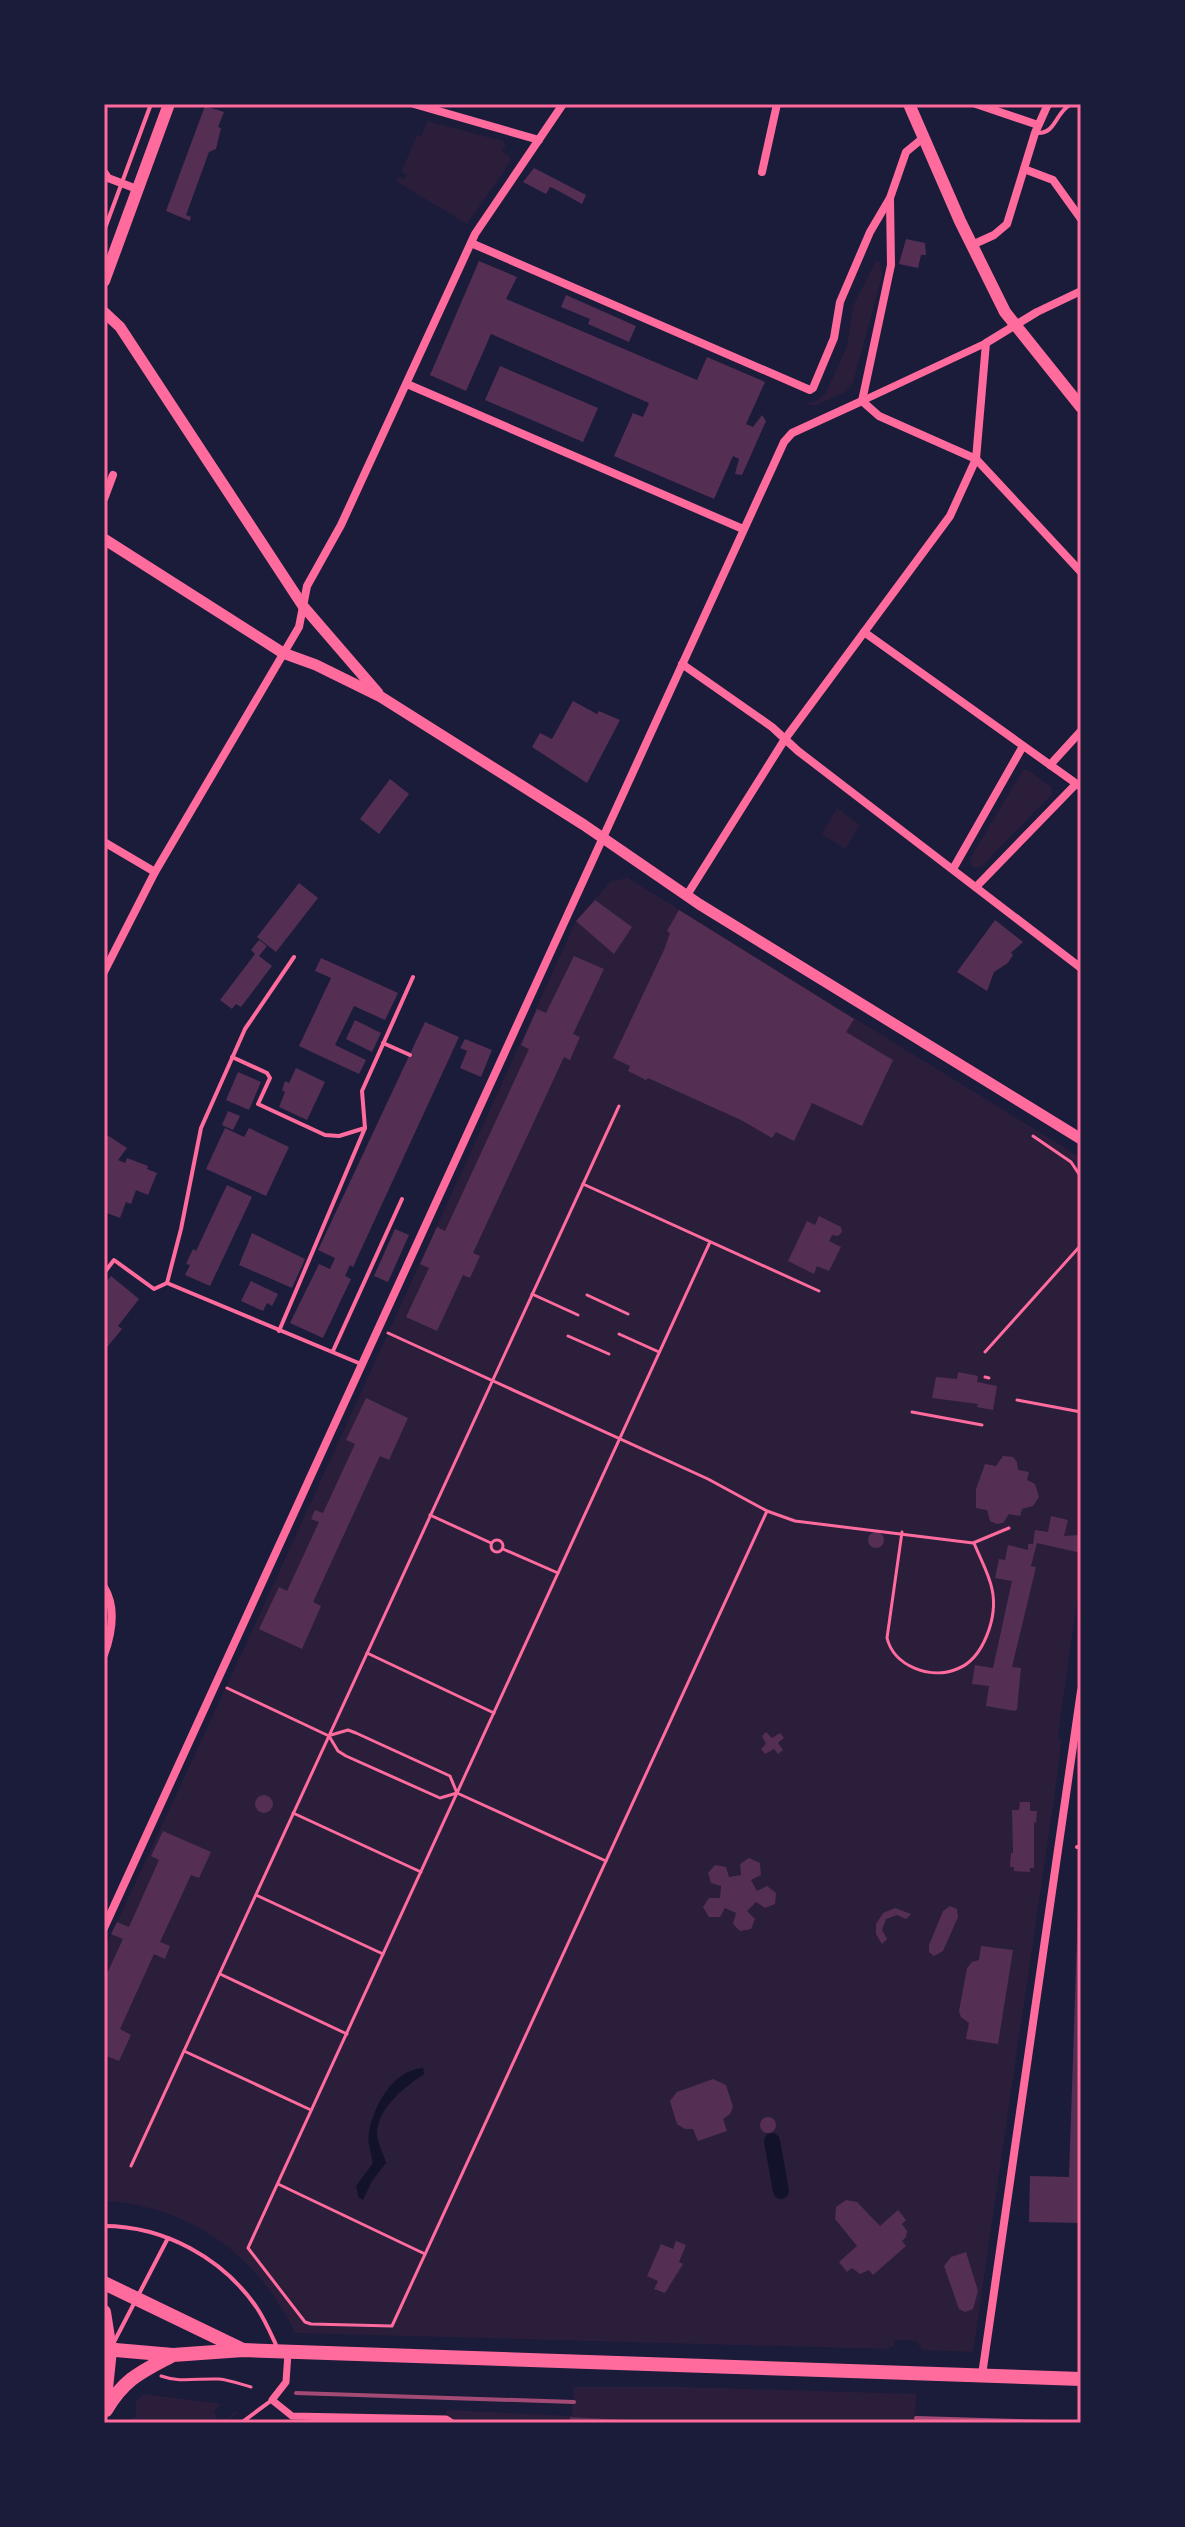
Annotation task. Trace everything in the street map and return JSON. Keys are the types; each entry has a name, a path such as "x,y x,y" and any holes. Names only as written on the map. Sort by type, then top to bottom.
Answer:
{"main road":[{"path":"104,281 169,104"},
{"path":"909,104 1005,312 1081,407"},
{"path":"104,2283 243,2350"},
{"path":"104,2312 107,2349 104,2411"},
{"path":"107,2349 173,2355 243,2350 1081,2379"},
{"path":"104,2411 128,2380 173,2355"}],"street":[{"path":"414,104 539,140"},
{"path":"104,972 155,872 299,627 307,586 341,525 471,243 487,213 563,104"},
{"path":"762,172 777,104"},
{"path":"976,104 1036,129"},
{"path":"972,245 994,235 1007,224 1036,129 1048,104"},
{"path":"471,243 808,389 813,388 832,345 840,302 870,232 890,198 906,152 923,138"},
{"path":"1024,169 1053,180 1081,219"},
{"path":"104,172 108,178 137,189"},
{"path":"862,401 891,265 890,198"},
{"path":"104,1928 784,442 790,435 986,343 1081,291"},
{"path":"104,312 120,327 303,606 381,697"},
{"path":"687,895 785,739 950,516 976,459 986,343"},
{"path":"407,384 743,529"},
{"path":"862,401 879,416 976,459 1081,572"},
{"path":"104,499 113,475"},
{"path":"104,539 283,653 316,665 381,697 687,895 1081,1139"},
{"path":"864,632 1078,786 976,887"},
{"path":"682,664 785,739 1081,968"},
{"path":"1050,765 1081,731"},
{"path":"953,869 1023,746"},
{"path":"104,842 155,872"},
{"path":"104,1587 112,1617 104,1655"},
{"path":"982,2375 1081,1691"},
{"path":"284,2353 286,2382 272,2400 292,2416 446,2419 452,2423"}],"lane":[{"path":"104,231 151,104"},
{"path":"1036,129 1046,133 1051,130 1061,111 1070,105"},
{"path":"167,1283 201,1128 245,1029 294,957"},
{"path":"279,1331 365,1128 362,1091 413,977"},
{"path":"383,1043 410,1055"},
{"path":"232,1057 267,1073 270,1078 258,1104 325,1135 339,1136 365,1128"},
{"path":"333,1351 402,1199"},
{"path":"104,1273 114,1260 154,1289 167,1283 362,1364"},
{"path":"104,2226 124,2227 168,2238 208,2258 237,2284 258,2310 284,2353"},
{"path":"107,2349 168,2238"},
{"path":"241,2423 272,2400"}],"path":[{"path":"131,2166 619,1106"},
{"path":"1033,1136 1071,1162 1081,1177"},
{"path":"583,1184 819,1291"},
{"path":"710,1242 248,2248 305,2322 392,2326 767,1511"},
{"path":"985,1352 1081,1245"},
{"path":"532,1294 578,1315"},
{"path":"587,1295 628,1314"},
{"path":"388,1333 708,1479 767,1511 795,1521 973,1543 1009,1528"},
{"path":"619,1334 660,1353"},
{"path":"568,1336 609,1354"},
{"path":"1017,1400 1081,1412"},
{"path":"912,1412 982,1425"},
{"path":"430,1515 491,1543 495,1552 503,1549 558,1573"},
{"path":"902,1532 887,1638 892,1652 905,1664 929,1671 960,1668 974,1655 989,1631 993,1591 973,1543"},
{"path":"491,1543 500,1540 503,1549"},
{"path":"367,1653 494,1713"},
{"path":"225,1687 329,1736 338,1751 411,1786 440,1798 457,1793 606,1861"},
{"path":"329,1736 348,1730 356,1733 450,1776 457,1793"},
{"path":"293,1813 421,1872"},
{"path":"255,1895 383,1954"},
{"path":"219,1974 347,2034"},
{"path":"184,2051 311,2110"},
{"path":"278,2184 425,2254"},
{"path":"157,2375 175,2382 191,2378 224,2379 251,2387"}],"shaded area":[{"path":"427,121 503,141 506,147 502,149 504,155 508,154 511,161 467,224 397,182 399,177 405,179 407,175 401,172 417,135 422,136"},
{"path":"876,261 880,262 882,276 853,383 843,393 816,405 803,404 817,401 826,393 847,346 853,306"},
{"path":"1023,770 1028,770 1051,787 1052,794 982,866 974,868 971,857"},
{"path":"837,808 860,825 845,849 822,834"},
{"path":"628,878 1081,1158 1081,1594 1078,1595 1058,1735 1061,1743 1056,1785 973,2352 922,2350 916,2341 895,2340 894,2346 887,2349 295,2333 262,2280 218,2239 164,2213 104,2201 104,1950 576,921 611,881"},
{"path":"423,2068 424,2074 401,2092 382,2115 377,2133 386,2163 363,2200 359,2198 356,2186 373,2163 369,2136 380,2100 403,2075"},
{"path":"574,2387 916,2394 915,2423 445,2423 447,2410 572,2416"},
{"path":"144,2394 221,2404 214,2412 218,2420 228,2418 234,2412 239,2413 221,2423 131,2423 131,2418 136,2417 136,2401"}],"building":[{"path":"205,106 224,112 218,127 221,128 216,149 209,152 186,215 191,217 190,221 166,211"},
{"path":"534,168 586,195 582,204 550,187 546,194 523,182"},
{"path":"906,239 925,243 926,255 921,255 918,268 899,264"},
{"path":"479,261 517,277 506,299 697,380 707,357 765,382 746,424 753,427 762,415 766,421 742,475 735,474 739,459 733,456 714,499 614,456 633,413 643,417 649,403 491,334 466,391 430,375"},
{"path":"566,295 636,326 629,342 588,324 590,319 561,307"},
{"path":"500,366 598,408 583,442 485,400"},
{"path":"573,701 597,714 599,711 620,720 587,783 532,747 540,733 552,739"},
{"path":"390,779 409,794 379,834 360,819"},
{"path":"299,883 318,898 276,952 257,937"},
{"path":"595,900 632,927 614,954 576,921"},
{"path":"679,910 854,1019 846,1032 893,1060 862,1126 812,1103 794,1141 776,1132 772,1138 741,1120 628,1071 630,1066 613,1058 664,950 670,933 667,931"},
{"path":"995,920 1023,942 1011,953 1013,955 1008,963 994,972 987,991 957,972"},
{"path":"259,940 267,946 259,956 272,966 241,1007 236,1004 232,1009 220,1000 255,954 251,950"},
{"path":"574,956 604,969 573,1034 580,1037 570,1060 564,1057 473,1253 480,1256 470,1278 463,1275 437,1331 406,1317 429,1268 420,1264 437,1227 445,1231 529,1049 521,1045 537,1009 546,1013"},
{"path":"321,958 398,993 385,1020 354,1006 335,1045 366,1060 359,1074 299,1046 331,978 315,971"},
{"path":"355,1020 381,1033 372,1052 346,1039"},
{"path":"425,1022 459,1037 353,1267 350,1265 345,1276 351,1279 323,1338 290,1323 319,1264 330,1269 335,1258 318,1250"},
{"path":"465,1039 492,1050 481,1077 460,1068 467,1051 460,1048"},
{"path":"296,1068 325,1082 307,1120 279,1107 285,1092 282,1090 285,1081 289,1083"},
{"path":"238,1072 261,1082 249,1110 226,1100"},
{"path":"228,1111 240,1116 233,1130 222,1125"},
{"path":"225,1128 244,1137 249,1128 289,1147 266,1196 206,1169"},
{"path":"104,1133 127,1148 118,1160 125,1163 127,1158 157,1173 148,1195 136,1190 131,1204 126,1202 120,1218 104,1212"},
{"path":"227,1185 252,1197 210,1286 185,1275 190,1265 186,1264 193,1249 196,1251"},
{"path":"819,1216 841,1227 842,1232 838,1236 832,1235 829,1241 841,1247 829,1271 817,1266 814,1274 788,1261 807,1221 815,1225"},
{"path":"395,1229 409,1235 388,1282 374,1276"},
{"path":"252,1233 305,1259 292,1288 239,1265"},
{"path":"111,1276 139,1299 118,1326 122,1329 104,1351 104,1285"},
{"path":"251,1281 278,1294 272,1306 267,1303 263,1311 241,1301"},
{"path":"958,1372 978,1376 977,1382 997,1386 993,1410 977,1407 978,1404 932,1398 936,1377 957,1379"},
{"path":"366,1398 408,1418 389,1460 380,1456 313,1602 321,1606 302,1649 259,1629 279,1587 287,1591 319,1522 311,1519 315,1510 323,1513 355,1444 346,1440"},
{"path":"1003,1456 1013,1457 1018,1470 1029,1472 1027,1480 1035,1484 1039,1497 1033,1506 1022,1509 1020,1516 1009,1514 1003,1523 997,1524 990,1521 987,1510 976,1508 976,1489 985,1464 996,1466"},
{"path":"1051,1516 1068,1520 1064,1536 1078,1535 1081,1526 1081,1553 1037,1543 1031,1566 1036,1567 1012,1667 1021,1668 1017,1709 986,1706 989,1686 972,1684 975,1665 993,1668 1012,1581 995,1578 999,1559 1005,1560 1008,1545 1028,1550 1028,1544 1033,1544 1035,1530 1048,1532"},
{"path":"873,1532 879,1532 884,1540 882,1546 873,1548 868,1543 868,1537"},
{"path":"766,1732 772,1738 780,1733 784,1738 778,1743 783,1750 778,1754 774,1749 765,1754 761,1749 766,1744 762,1736"},
{"path":"264,1795 273,1804 264,1813 255,1804"},
{"path":"1020,1802 1030,1802 1030,1811 1037,1811 1034,1822 1034,1868 1030,1868 1030,1872 1014,1871 1014,1867 1010,1867 1013,1853 1012,1810 1019,1810"},
{"path":"163,1831 211,1852 199,1878 191,1875 160,1942 170,1946 165,1959 154,1954 120,2029 131,2035 119,2061 104,2055 104,1980 123,1939 111,1934 117,1922 129,1927 159,1860 151,1856"},
{"path":"749,1858 760,1863 761,1875 751,1880 757,1891 767,1886 776,1893 775,1904 765,1908 756,1902 747,1911 755,1919 751,1929 740,1931 733,1924 736,1913 725,1908 720,1917 709,1917 703,1907 709,1898 720,1898 721,1886 711,1883 708,1873 715,1865 726,1867 729,1877 741,1875 740,1864"},
{"path":"950,1906 957,1909 958,1917 943,1951 934,1956 929,1952 929,1945 943,1911"},
{"path":"895,1908 911,1914 906,1919 897,1915 886,1919 882,1930 887,1939 882,1944 876,1934 876,1924 883,1913"},
{"path":"1078,1908 1081,1908 1081,2223 1029,2222 1030,2176 1069,2177"},
{"path":"981,1946 1013,1950 998,2044 966,2039 969,2023 959,2011 967,1968 979,1960"},
{"path":"713,2079 726,2085 733,2107 723,2119 727,2131 698,2141 693,2129 677,2124 670,2101 677,2092"},
{"path":"768,2117 774,2119 774,2131 768,2133 762,2131 760,2125 762,2119"},
{"path":"846,2200 857,2202 880,2226 898,2210 906,2220 902,2224 907,2231 906,2237 902,2241 906,2246 873,2275 869,2270 860,2274 852,2268 847,2272 839,2262 857,2246 835,2219 836,2207"},
{"path":"676,2241 686,2245 679,2262 683,2264 665,2293 654,2289 658,2281 647,2276 661,2244 673,2249"},
{"path":"966,2252 978,2291 973,2309 965,2312 959,2309 944,2266 951,2257"},
{"path":"570,2417 646,2421 646,2423 570,2423"}],"waterway":[{"path":"772,2141 781,2191"}],"railway":[{"path":"296,2393 574,2402"},
{"path":"916,2418 1081,2423"}]}
